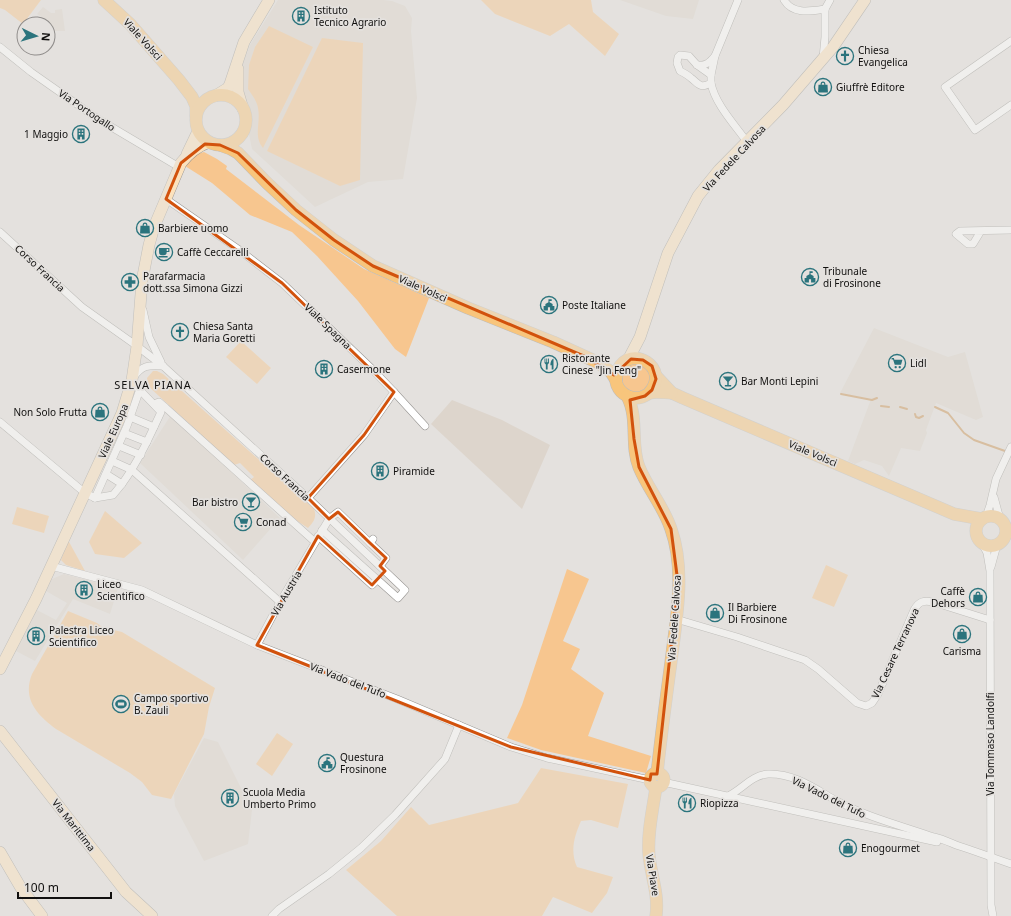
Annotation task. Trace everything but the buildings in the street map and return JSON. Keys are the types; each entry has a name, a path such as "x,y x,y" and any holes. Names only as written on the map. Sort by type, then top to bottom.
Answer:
{"main road":[{"name":"Viale Volsci","path":"104,0 130,24 179,80 196,106 197,125"},
{"name":"Viale Volsci","path":"179,80 198,96 212,98 226,96 236,101 243,109"},
{"path":"212,98 199,108 197,125 205,139 231,149 247,162"},
{"path":"243,109 245,122 241,135 241,144 247,162"},
{"path":"215,144 232,143 241,135"},
{"name":"Viale Volsci","path":"247,162 266,183 296,210 334,240 374,266 468,308 553,342 597,362 610,372 616,380"},
{"path":"637,358 646,361 654,369 656,376 654,387 647,394 638,398 627,396 620,390 616,380 618,371 625,362 637,358"},
{"name":"Viale Volsci","path":"597,362 612,364 625,362"},
{"name":"Viale Volsci","path":"656,376 672,393 954,514 968,524 979,539"},
{"name":"Viale Volsci","path":"647,394 672,393"},
{"name":"Via Fedele Calvosa","path":"634,423 637,408 647,394"},
{"name":"Via Fedele Calvosa","path":"627,396 634,423 634,439 639,467 671,529 675,545 678,583 676,619 657,781"},
{"name":"Viale Volsci","path":"954,514 984,518 993,516 1005,525"},
{"path":"984,518 976,526 979,539 992,546 1003,543 1005,525"},
{"name":"Via Piave","path":"656,916 657,893 649,853 657,781"}],"street":[{"path":"738,0 715,56 711,83 712,90 718,102 747,142"},
{"path":"784,0 792,8 800,11 825,9"},
{"path":"823,58 825,9 830,0"},
{"name":"Via Fedele Calvosa","path":"625,362 640,338 668,253 698,196 719,170 783,105 833,47 866,0"},
{"path":"212,98 228,88 244,42 267,2"},
{"path":"1011,42 945,87 975,130 1011,106"},
{"name":"Via Portogallo","path":"0,47 31,72 93,115 131,139 179,166"},
{"path":"711,75 697,65 689,56 680,55 678,57 677,63 680,71 718,102"},
{"path":"697,65 705,66 715,56"},
{"path":"238,61 238,92 243,109"},
{"path":"699,85 705,86 711,83"},
{"path":"186,157 197,125"},
{"path":"186,157 202,145 215,144"},
{"name":"Viale Europa","path":"0,669 36,599 134,384 140,298 149,245 154,227 179,166 186,157"},
{"name":"Viale Spagna","path":"166,199 244,253 282,282 371,368 425,426"},
{"path":"981,231 1011,230"},
{"name":"Corso Francia","path":"0,232 82,307 163,366 308,498 405,590 398,598 377,580"},
{"path":"140,298 156,355 163,366"},
{"path":"640,338 642,352 646,361"},
{"path":"96,498 130,417 134,384 142,368 155,365 163,366"},
{"path":"0,422 85,493 96,498 113,495 132,470 141,455 161,412 134,384"},
{"path":"308,498 364,435 394,392"},
{"path":"154,404 158,402 166,408 372,585 377,580 322,530"},
{"path":"130,417 154,427"},
{"path":"124,432 148,442"},
{"path":"119,446 141,455"},
{"path":"984,518 1011,447"},
{"path":"112,461 132,470 280,602"},
{"path":"106,474 122,484"},
{"path":"994,489 995,502 1005,525"},
{"path":"329,519 338,512 372,541 386,558 380,566"},
{"name":"Via Austria","path":"257,645 280,602 329,519"},
{"name":"Via Tommaso Landolfi","path":"979,539 987,553 990,571 991,856 993,916"},
{"name":"Via Tommaso Landolfi","path":"990,571 1003,543"},
{"name":"Via Vado del Tufo","path":"51,566 142,590 257,645 397,699 511,747 547,758 959,846"},
{"name":"Via Cesare Terranova","path":"676,619 737,637 805,660 818,669 854,701 866,706 872,703 878,694 914,610 920,602 933,602 990,620"},
{"path":"272,916 279,909 329,874 361,848 395,815 445,759 459,725"},
{"name":"Via Marittima","path":"0,732 126,892 152,916"},
{"name":"Via Vado del Tufo","path":"726,797 734,794 751,780 762,774 789,776 860,813 935,837 1011,864"},
{"path":"0,852 21,888 42,916"}],"highlighted area":[{"path":"205,144 220,145 238,153 296,210 334,240 373,266 586,357 614,375 631,359 643,360 652,366 656,379 652,390 645,396 630,400 634,439 639,467 671,529 678,583 657,774 651,774 650,780 511,747 257,645 318,536 372,585 385,571 380,566 386,558 338,512 329,519 308,498 364,435 394,392 282,283 166,199 181,163"}],"shaded area":[{"path":"0,0 41,0 29,16 16,16 16,19 0,8"},
{"path":"278,0 383,0 392,1 405,6 412,18 411,31 417,98 403,179 368,182 315,207 252,149 249,134 252,118 241,89 243,64 250,45"},
{"path":"481,0 591,0 593,12 619,34 605,56 569,24 550,36 495,14"},
{"path":"620,0 699,0 693,19 666,16"},
{"path":"43,7 51,13 55,13 55,10 62,9 65,31 56,31 56,16 40,16 37,14"},
{"path":"269,26 313,47 263,148 258,139 259,114 257,105 248,89 249,65 255,47"},
{"path":"322,38 363,43 360,180 340,186 267,151"},
{"path":"204,152 227,166 226,169 299,225 364,269 429,298 406,357 395,349 358,301 317,256 292,232 250,215 212,183 185,166 191,156"},
{"path":"874,328 948,357 965,352 983,417 976,420 936,403 920,451 901,448 889,476 882,466 864,460 855,464 848,461 871,399 840,393"},
{"path":"241,341 271,368 257,384 226,357"},
{"path":"636,364 646,368 650,378 646,388 636,392 626,388 622,378 626,368"},
{"path":"153,371 163,374 314,509 315,514 312,524 308,528 288,515 267,494 250,480 254,477 240,463 234,465 148,386 147,378"},
{"path":"452,400 502,420 550,445 522,509 431,424"},
{"path":"171,415 280,518 243,560 140,463"},
{"path":"17,507 49,516 44,533 12,524"},
{"path":"105,511 142,543 124,558 95,554 89,542"},
{"path":"68,540 85,571 66,565 61,560"},
{"path":"826,565 848,575 834,607 812,598"},
{"path":"567,569 589,579 563,641 580,649 571,669 604,693 588,736 651,756 646,773 541,750 507,738 522,705"},
{"path":"64,574 118,588 110,614 73,599 35,661 16,651 37,610 56,620 67,603 46,591 52,579"},
{"name":"Campo sportivo B. Zauli","path":"68,611 97,623 102,627 122,632 215,688 209,707 204,734 171,799 152,795 142,782 130,773 49,724 33,706 29,691 29,683 32,674"},
{"path":"277,733 293,744 272,776 256,764"},
{"path":"204,738 218,742 252,810 248,844 204,861 175,806 174,794"},
{"path":"541,768 628,784 618,828 591,820 581,821 576,833 573,850 577,867 613,877 607,893 592,913 553,897 542,916 397,916 346,870 381,841 411,807 429,825 518,803"}],"waterway":[{"path":"841,394 872,400 877,398"},
{"path":"881,406 889,407"},
{"path":"900,407 907,409"},
{"path":"935,407 948,413 964,433 974,440 1005,451"},
{"path":"915,414 916,417 919,418 923,416"}],"place":[{"name":"Istituto Tecnico Agrario","path":"301,16"},
{"name":"Chiesa Evangelica","path":"845,56"},
{"name":"Giuffrè Editore","path":"823,87"},
{"name":"1 Maggio","path":"81,134"},
{"name":"Barbiere uomo","path":"145,228"},
{"name":"Caffè Ceccarelli","path":"164,252"},
{"name":"Tribunale di Frosinone","path":"810,277"},
{"name":"Parafarmacia dott.ssa Simona Gizzi","path":"130,282"},
{"name":"Poste Italiane","path":"549,305"},
{"name":"Chiesa Santa Maria Goretti","path":"180,332"},
{"name":"Lidl","path":"897,363"},
{"name":"Ristorante Cinese \"Jin Feng\"","path":"549,364"},
{"name":"Casermone","path":"324,369"},
{"name":"Bar Monti Lepini","path":"728,381"},
{"name":"Non Solo Frutta","path":"100,412"},
{"name":"Piramide","path":"380,471"},
{"name":"Bar bistro","path":"251,502"},
{"name":"Conad","path":"243,522"},
{"name":"Liceo Scientifico","path":"84,590"},
{"name":"Caffè Dehors","path":"978,597"},
{"name":"Il Barbiere Di Frosinone","path":"715,613"},
{"name":"Carisma","path":"962,634"},
{"name":"Palestra Liceo Scientifico","path":"36,636"},
{"name":"Campo sportivo B. Zauli","path":"121,704"},
{"name":"Questura Frosinone","path":"327,763"},
{"name":"Scuola Media Umberto Primo","path":"230,798"},
{"name":"Riopizza","path":"687,803"},
{"name":"Enogourmet","path":"848,848"}],"district":[{"name":"SELVA PIANA","path":"153,384"}]}
